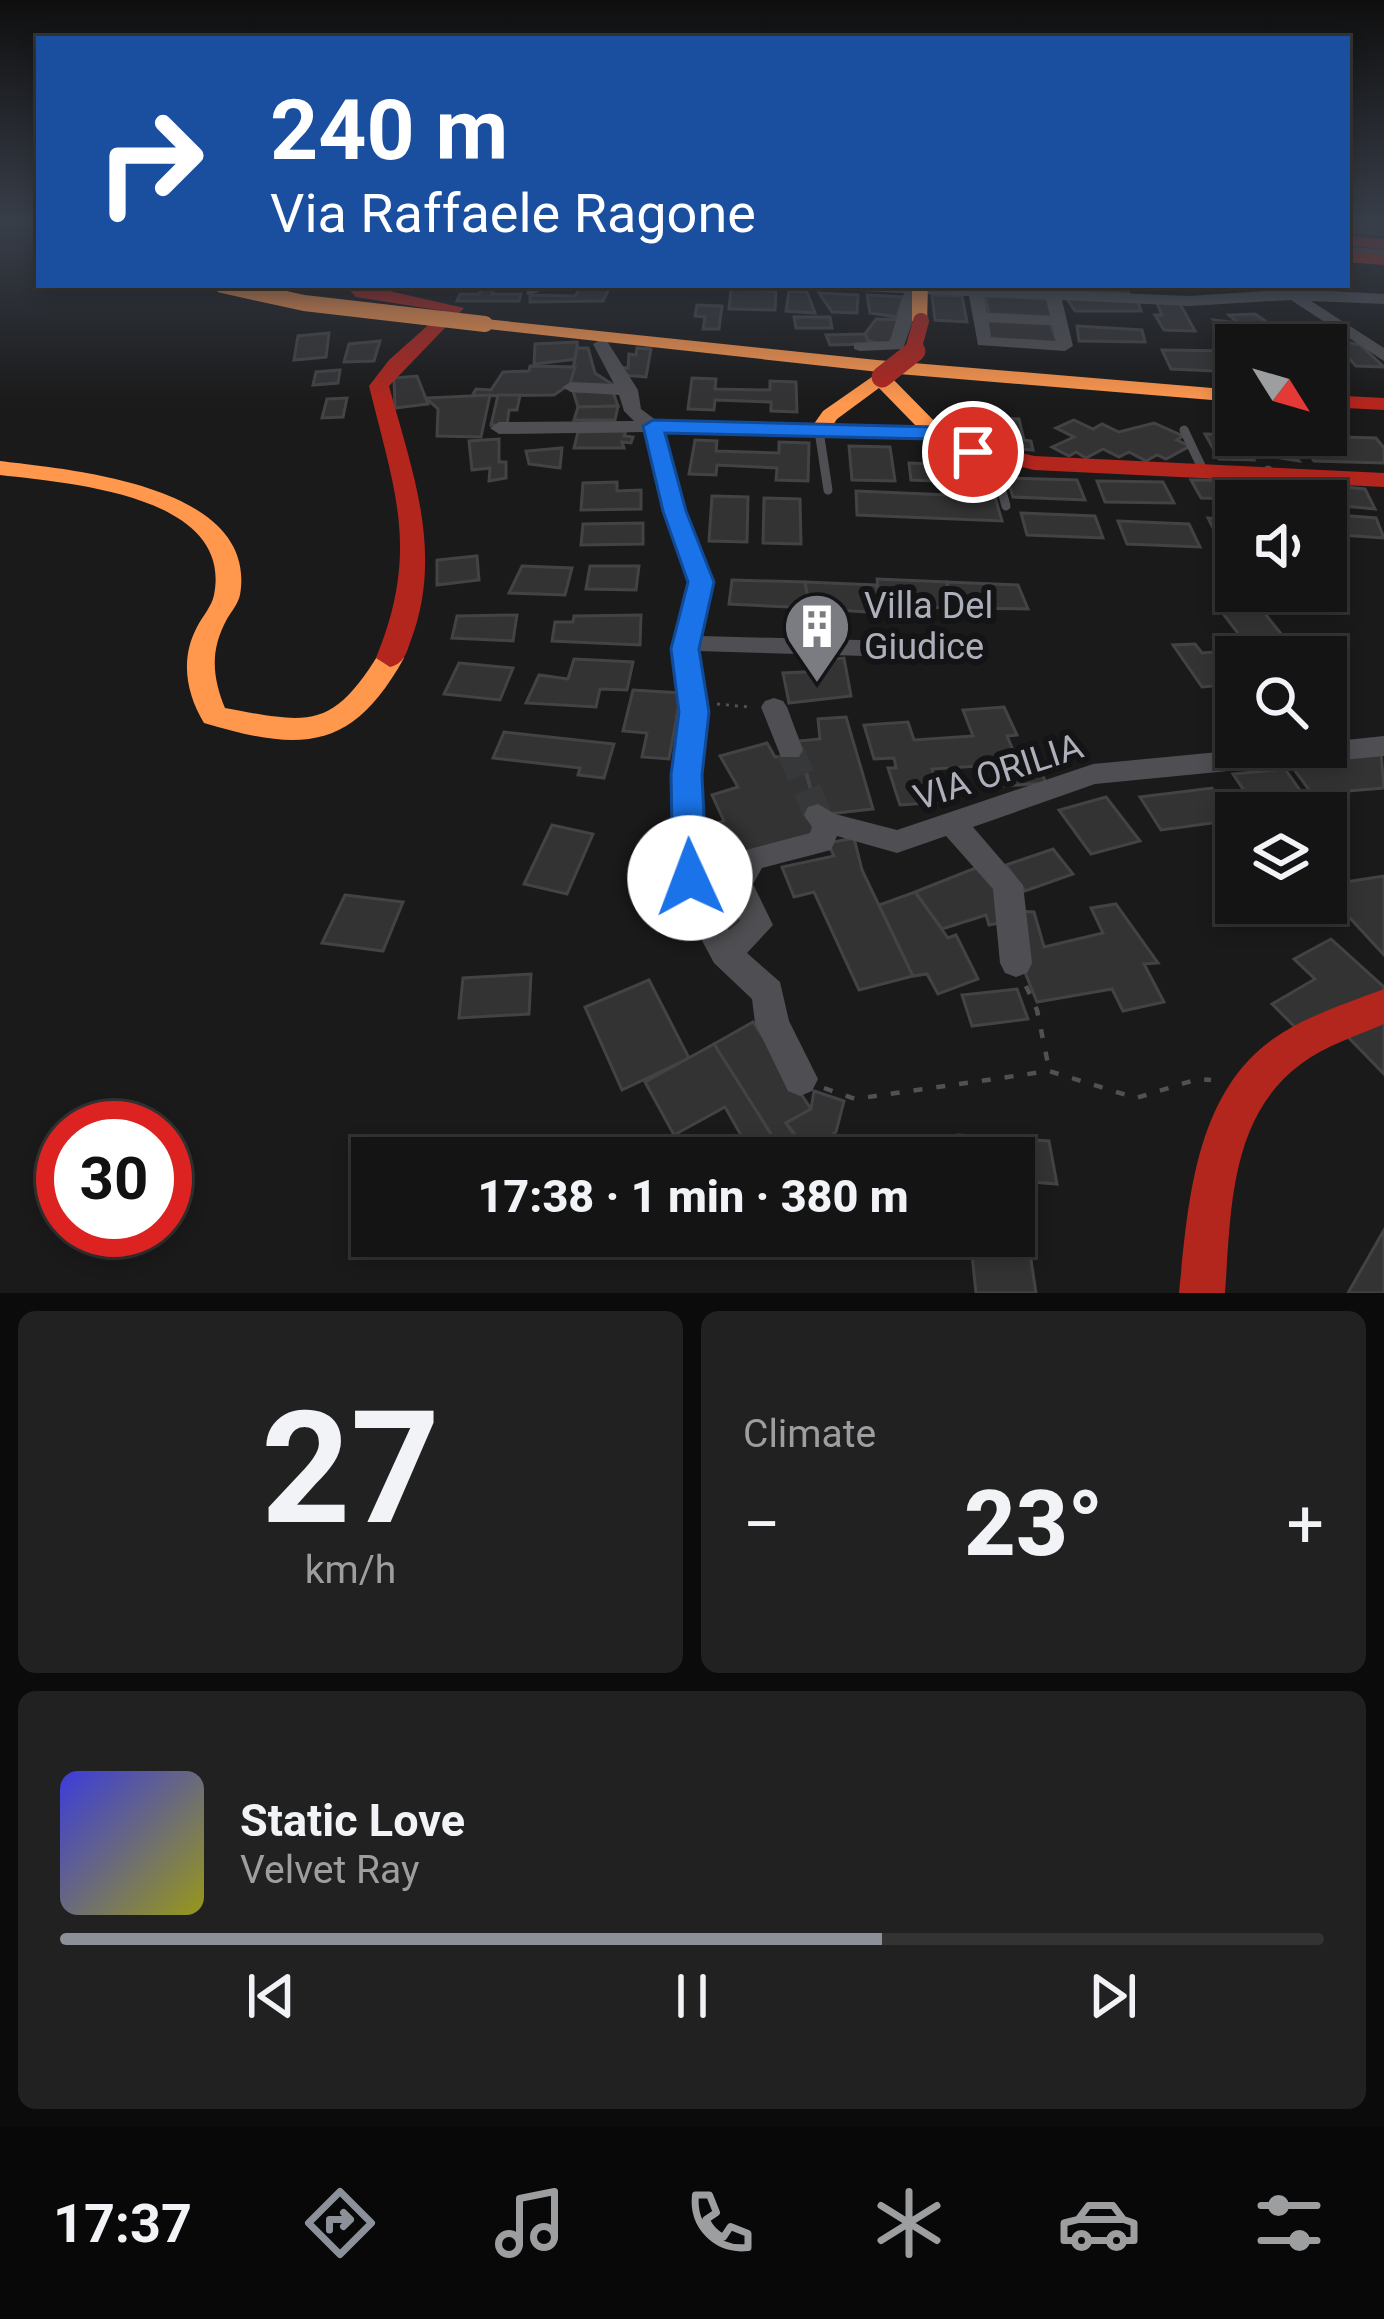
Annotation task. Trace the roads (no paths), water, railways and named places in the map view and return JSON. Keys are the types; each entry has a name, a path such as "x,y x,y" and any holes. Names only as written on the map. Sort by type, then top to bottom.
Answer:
{"main road":[{"path":"236,288 304,303 1215,384"},
{"path":"271,288 877,367 1215,394"},
{"path":"0,468 139,491 195,517 217,539 227,564 228,591 195,662 197,681 214,716 317,732 353,711 379,680 409,621 421,563 419,529 379,386 384,374 422,340 431,314 423,301 362,293 356,288"},
{"path":"814,425 915,352 920,288"},
{"path":"882,377 935,433 993,458 1061,466 1268,470 1384,480"},
{"path":"1347,393 1384,394"},
{"path":"1347,402 1384,404"},
{"path":"814,425 935,433"},
{"path":"1202,1293 1210,1220 1227,1139 1250,1084 1282,1054 1384,1006"}],"street":[{"path":"860,346 897,346 911,294 919,288"},
{"path":"934,288 1227,301 1288,290 1384,299"},
{"path":"1288,290 1325,321 1360,336 1384,356"},
{"path":"976,291 984,342 1065,346 1053,295"},
{"path":"980,317 1059,321"},
{"path":"1360,336 1384,333"},
{"path":"601,344 611,373 629,390 633,412 653,426 675,511 701,582 686,643 692,697 686,775 690,878 700,909 724,953 768,992 772,1023 800,1079"},
{"path":"571,387 629,390"},
{"path":"499,428 814,425"},
{"path":"686,643 970,651"},
{"path":"774,707 790,750"},
{"name":"VIA ORILIA","path":"724,953 757,925 738,883 752,859 821,842 832,822 897,842 1093,774 1384,746"},
{"path":"953,826 1008,885 1016,964"}],"lane":[{"path":"814,425 828,490"},
{"path":"1184,430 1202,468"},
{"path":"993,458 1005,504 1022,501"},
{"path":"1268,470 1273,480"},
{"path":"984,486 1001,487"}],"tunnel":[{"path":"790,750 818,815"}],"place":[{"name":"Villa Del Giudice","path":"817,685"}]}
